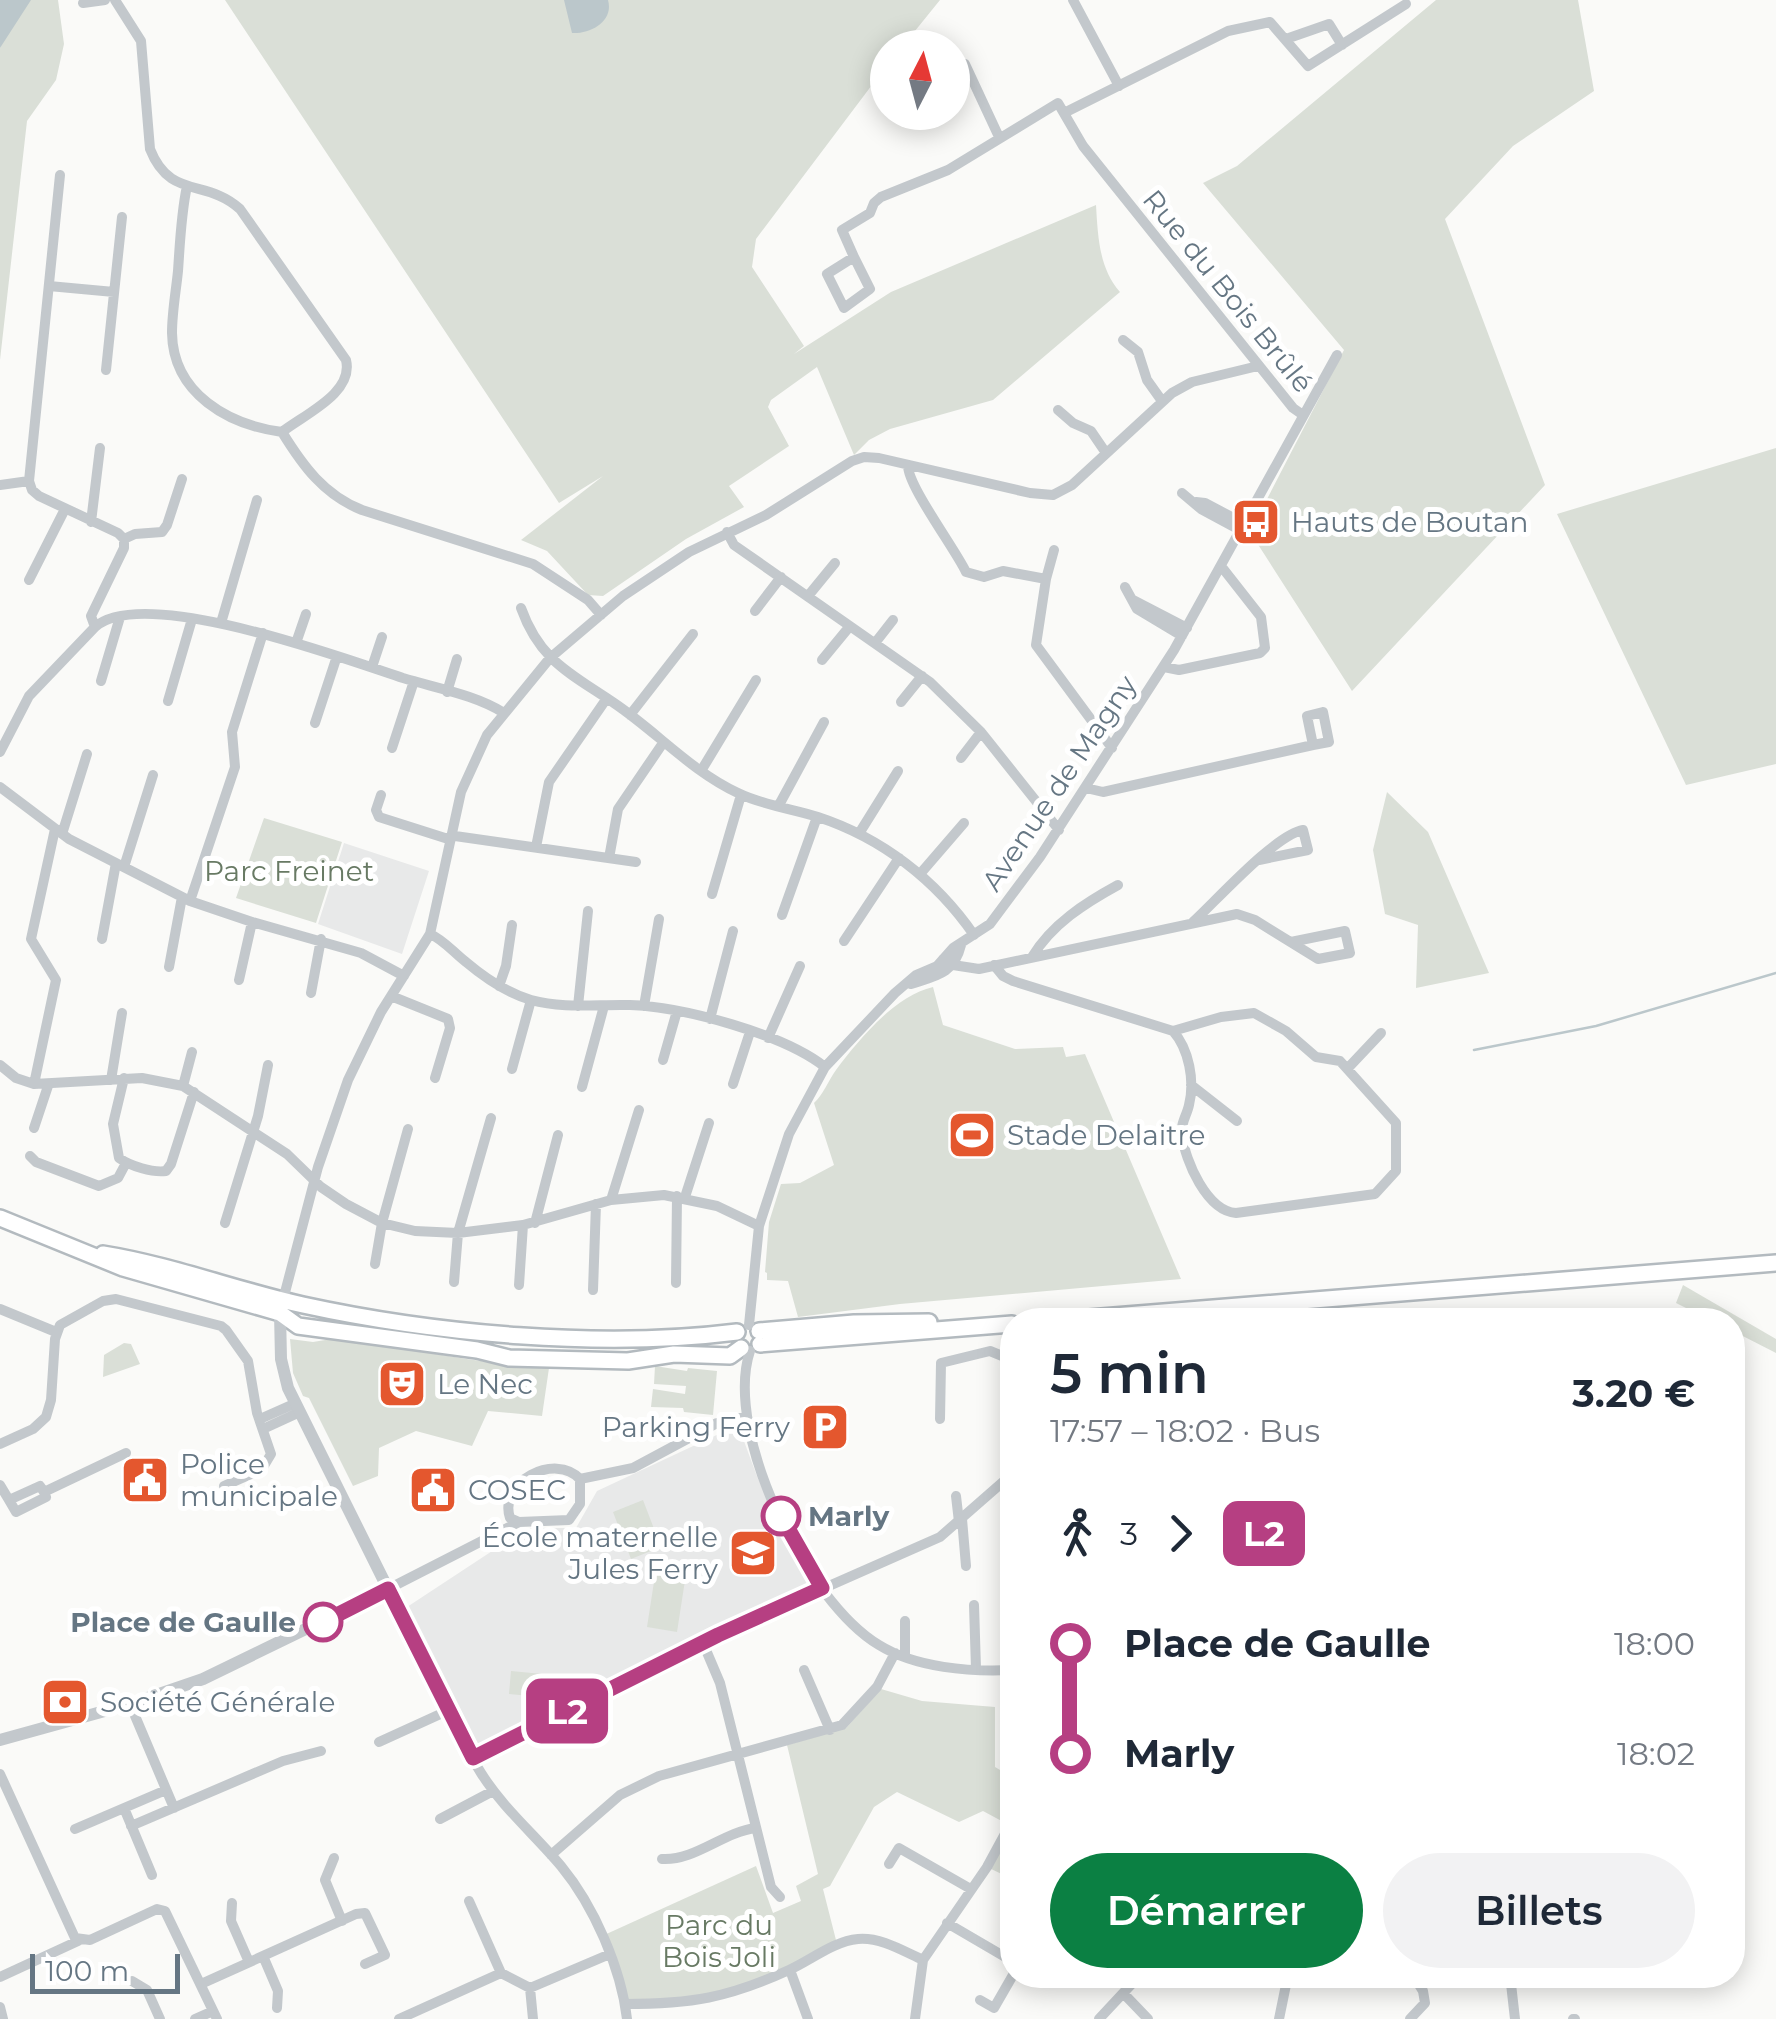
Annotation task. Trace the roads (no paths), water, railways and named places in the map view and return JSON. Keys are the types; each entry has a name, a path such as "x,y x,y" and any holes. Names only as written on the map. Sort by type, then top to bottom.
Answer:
{"main road":[{"path":"0,1218 123,1268 281,1306 424,1325 514,1334 749,1338 1000,1324"},
{"path":"1217,1308 1776,1264"},
{"path":"281,1306 298,1326 477,1350 509,1358 628,1362 674,1354 730,1356 749,1338"}],"street":[{"path":"82,3 104,0"},
{"path":"115,0 141,41 150,149 167,176 224,196 240,209 346,360 348,374 342,386 282,432"},
{"path":"1073,0 1119,86"},
{"path":"854,257 826,274 844,308 870,289 842,230 870,214 874,203 948,170 1058,103 1064,114 1228,31 1270,22 1308,66 1406,4"},
{"path":"1286,39 1329,24 1342,45"},
{"path":"970,74 1000,137"},
{"name":"Rue du Bois Brûlé","path":"1064,114 1083,146 1120,193 1258,366 1303,415"},
{"path":"60,175 29,480 35,493 122,534 124,548 91,616 94,627"},
{"path":"187,186 172,333 177,359 188,383 214,409 239,422 282,432 316,480 348,505 533,564 588,600 601,615"},
{"path":"106,370 122,218"},
{"path":"50,286 114,292"},
{"path":"1123,340 1139,355 1147,380 1162,401"},
{"name":"Avenue de Magny","path":"900,1655 858,1629 822,1588 763,1475 747,1416 744,1389 759,1226 789,1134 825,1067 904,986 948,962 953,948 990,924 1058,830 1164,667 1337,354"},
{"path":"627,2019 623,1986 572,1881 494,1791 473,1758 284,1375 281,1306 314,1179 354,1065 430,934 450,837 472,763 487,735 550,658 601,615 655,574 766,515 852,461 872,457 1044,496 1066,489 1162,401 1192,382 1258,366"},
{"path":"1058,410 1090,431 1106,453"},
{"path":"91,522 100,448"},
{"path":"908,464 912,484 955,548 966,572 984,577 1003,572 1046,579"},
{"path":"124,539 162,532 168,526 182,479"},
{"path":"0,485 29,480"},
{"path":"1182,493 1241,526"},
{"path":"221,623 257,500"},
{"path":"28,580 65,509"},
{"path":"728,532 734,544 922,676 981,732 1058,830"},
{"path":"1054,550 1036,645 1112,748"},
{"path":"808,596 835,563"},
{"path":"1164,667 1180,670 1260,653 1265,648 1262,617 1221,566"},
{"path":"755,611 781,578"},
{"path":"1125,587 1133,600 1184,632"},
{"path":"520,608 530,634 558,667 630,714 700,770 740,795 860,832 920,874 974,935"},
{"path":"296,643 306,614"},
{"path":"101,681 120,617"},
{"path":"0,752 29,696 104,618 192,619 264,633 504,713"},
{"path":"168,701 192,619"},
{"path":"875,643 893,620"},
{"path":"822,660 850,626"},
{"path":"169,967 186,899 235,767 232,732 264,633"},
{"path":"630,714 693,634"},
{"path":"372,668 382,637"},
{"path":"315,723 338,656"},
{"path":"447,692 457,659"},
{"path":"901,702 922,676"},
{"path":"700,770 756,680"},
{"path":"392,748 414,681"},
{"path":"536,848 548,782 607,698"},
{"path":"779,805 824,722"},
{"path":"961,758 981,732"},
{"path":"609,858 618,809 663,742"},
{"path":"1086,788 1102,792 1314,746"},
{"path":"34,1084 56,980 31,939 59,831 87,754"},
{"path":"860,832 898,771"},
{"path":"102,938 120,865 153,775"},
{"path":"0,786 59,831 186,899 361,953 404,976"},
{"path":"381,795 376,814 379,817 445,838 636,862"},
{"path":"712,894 740,795"},
{"path":"782,915 817,817"},
{"path":"920,874 964,822"},
{"path":"844,942 899,858"},
{"path":"1192,923 1259,860"},
{"path":"1032,957 1048,935 1084,903 1118,885"},
{"path":"578,1006 588,911"},
{"path":"948,962 979,969 1227,915 1246,916 1318,959 1350,953 1345,931 1292,942"},
{"path":"644,1006 659,919"},
{"path":"240,980 252,922"},
{"path":"499,986 512,925"},
{"path":"710,1019 733,931"},
{"path":"430,934 499,986 531,1000 578,1006 644,1006 710,1019 768,1038 825,1067"},
{"path":"311,993 321,940"},
{"path":"768,1038 800,966"},
{"path":"994,966 1012,981 1173,1031 1182,1040 1191,1085 1182,1126 1183,1141 1205,1195 1225,1212 1375,1194 1396,1172 1396,1123 1336,1058 1316,1057 1286,1031 1254,1013 1221,1017 1173,1031"},
{"path":"391,996 448,1019 450,1028 435,1078"},
{"path":"512,1069 531,1000"},
{"path":"582,1086 604,1006"},
{"path":"663,1060 678,1012"},
{"path":"110,1080 122,1013"},
{"path":"733,1084 750,1032"},
{"path":"1348,1068 1381,1033"},
{"path":"183,1086 192,1052"},
{"path":"225,1223 268,1064"},
{"path":"0,1065 16,1078 48,1086 124,1078 159,1079 183,1086 287,1154 346,1204 382,1222 429,1233 529,1224 611,1200 648,1195 681,1196 717,1206 759,1226"},
{"path":"124,1078 113,1124 116,1148 126,1163 160,1172 166,1171 194,1092"},
{"path":"1191,1085 1237,1121"},
{"path":"34,1128 48,1086"},
{"path":"611,1200 639,1110"},
{"path":"454,1282 458,1233 490,1118"},
{"path":"676,1283 681,1196 709,1123"},
{"path":"376,1264 382,1222 408,1129"},
{"path":"519,1285 529,1224 558,1135"},
{"path":"30,1156 36,1162 100,1186 118,1178 126,1163"},
{"path":"593,1290 596,1204"},
{"path":"0,1444 33,1429 46,1417 56,1332 73,1316 116,1299 221,1326 248,1361 271,1448 267,1465 224,1486"},
{"path":"0,1309 56,1332"},
{"path":"940,1419 941,1362 990,1351 1000,1355"},
{"path":"262,1424 298,1408"},
{"path":"580,1479 633,1468 717,1424 747,1416"},
{"path":"0,1485 9,1500 40,1486 44,1492 126,1454"},
{"path":"553,1469 571,1470 580,1479 580,1504 568,1520 520,1522 510,1518 507,1503 512,1488 523,1480 541,1470 553,1469"},
{"path":"473,1758 703,1643 932,1541 1000,1485"},
{"path":"956,1496 966,1566"},
{"path":"0,1740 130,1704 223,1671 520,1522"},
{"path":"974,1605 976,1669"},
{"path":"551,1855 620,1795 659,1776 830,1730 850,1719 900,1655 905,1621"},
{"path":"703,1643 720,1683 771,1886 780,1896"},
{"path":"900,1655 938,1665 1000,1670"},
{"path":"804,1670 830,1730"},
{"path":"130,1704 174,1808"},
{"path":"379,1742 447,1711"},
{"path":"131,1826 283,1761 321,1751"},
{"path":"0,1774 78,1941"},
{"path":"75,1828 166,1790"},
{"path":"440,1818 494,1791"},
{"path":"124,1808 152,1875"},
{"path":"662,1859 676,1860 740,1831 756,1828"},
{"path":"915,2019 923,1960 1000,1843"},
{"path":"889,1864 899,1848 970,1888"},
{"path":"334,1858 325,1880 342,1920"},
{"path":"469,1901 501,1972 530,1988"},
{"path":"232,1903 231,1921 248,1962"},
{"path":"0,1977 78,1941 90,1940 162,1910 170,1915 215,2015 195,2019"},
{"path":"201,1984 365,1913 384,1955 365,1964"},
{"path":"948,1924 1000,1954"},
{"path":"625,2004 679,2004 714,1999 790,1970 852,1939 876,1939 923,1960"},
{"path":"530,1988 610,1954"},
{"path":"262,1956 278,1991 277,2008"},
{"path":"790,1970 808,2019"},
{"path":"399,2019 501,1972"},
{"path":"132,1980 146,1990 160,2019"},
{"path":"530,1988 533,2019"},
{"path":"980,2000 994,2008 1006,1988"},
{"path":"1099,2019 1130,1988"},
{"path":"1279,2019 1285,1988"},
{"path":"1410,2019 1419,2014 1425,2003 1421,1988"},
{"path":"1511,1988 1515,2019"},
{"path":"1125,1995 1148,2019"},
{"path":"0,2007 3,2019"}],"waterway":[{"path":"1474,1050 1596,1026 1776,973"}],"place":[{"name":"Hauts de Boutan","path":"1256,522"},
{"name":"Stade Delaitre","path":"972,1135"},
{"name":"Le Nec","path":"402,1384"},
{"name":"Parking Ferry","path":"825,1427"},
{"name":"Police municipale","path":"145,1480"},
{"name":"COSEC","path":"433,1490"},
{"name":"Marly","path":"781,1516"},
{"name":"École maternelle Jules Ferry","path":"753,1553"},
{"name":"Place de Gaulle","path":"323,1622"},
{"name":"Société Générale","path":"65,1702"}],"park label":[{"name":"Parc Freinet","path":"289,871"},
{"name":"Parc du Bois Joli","path":"719,1941"}]}
